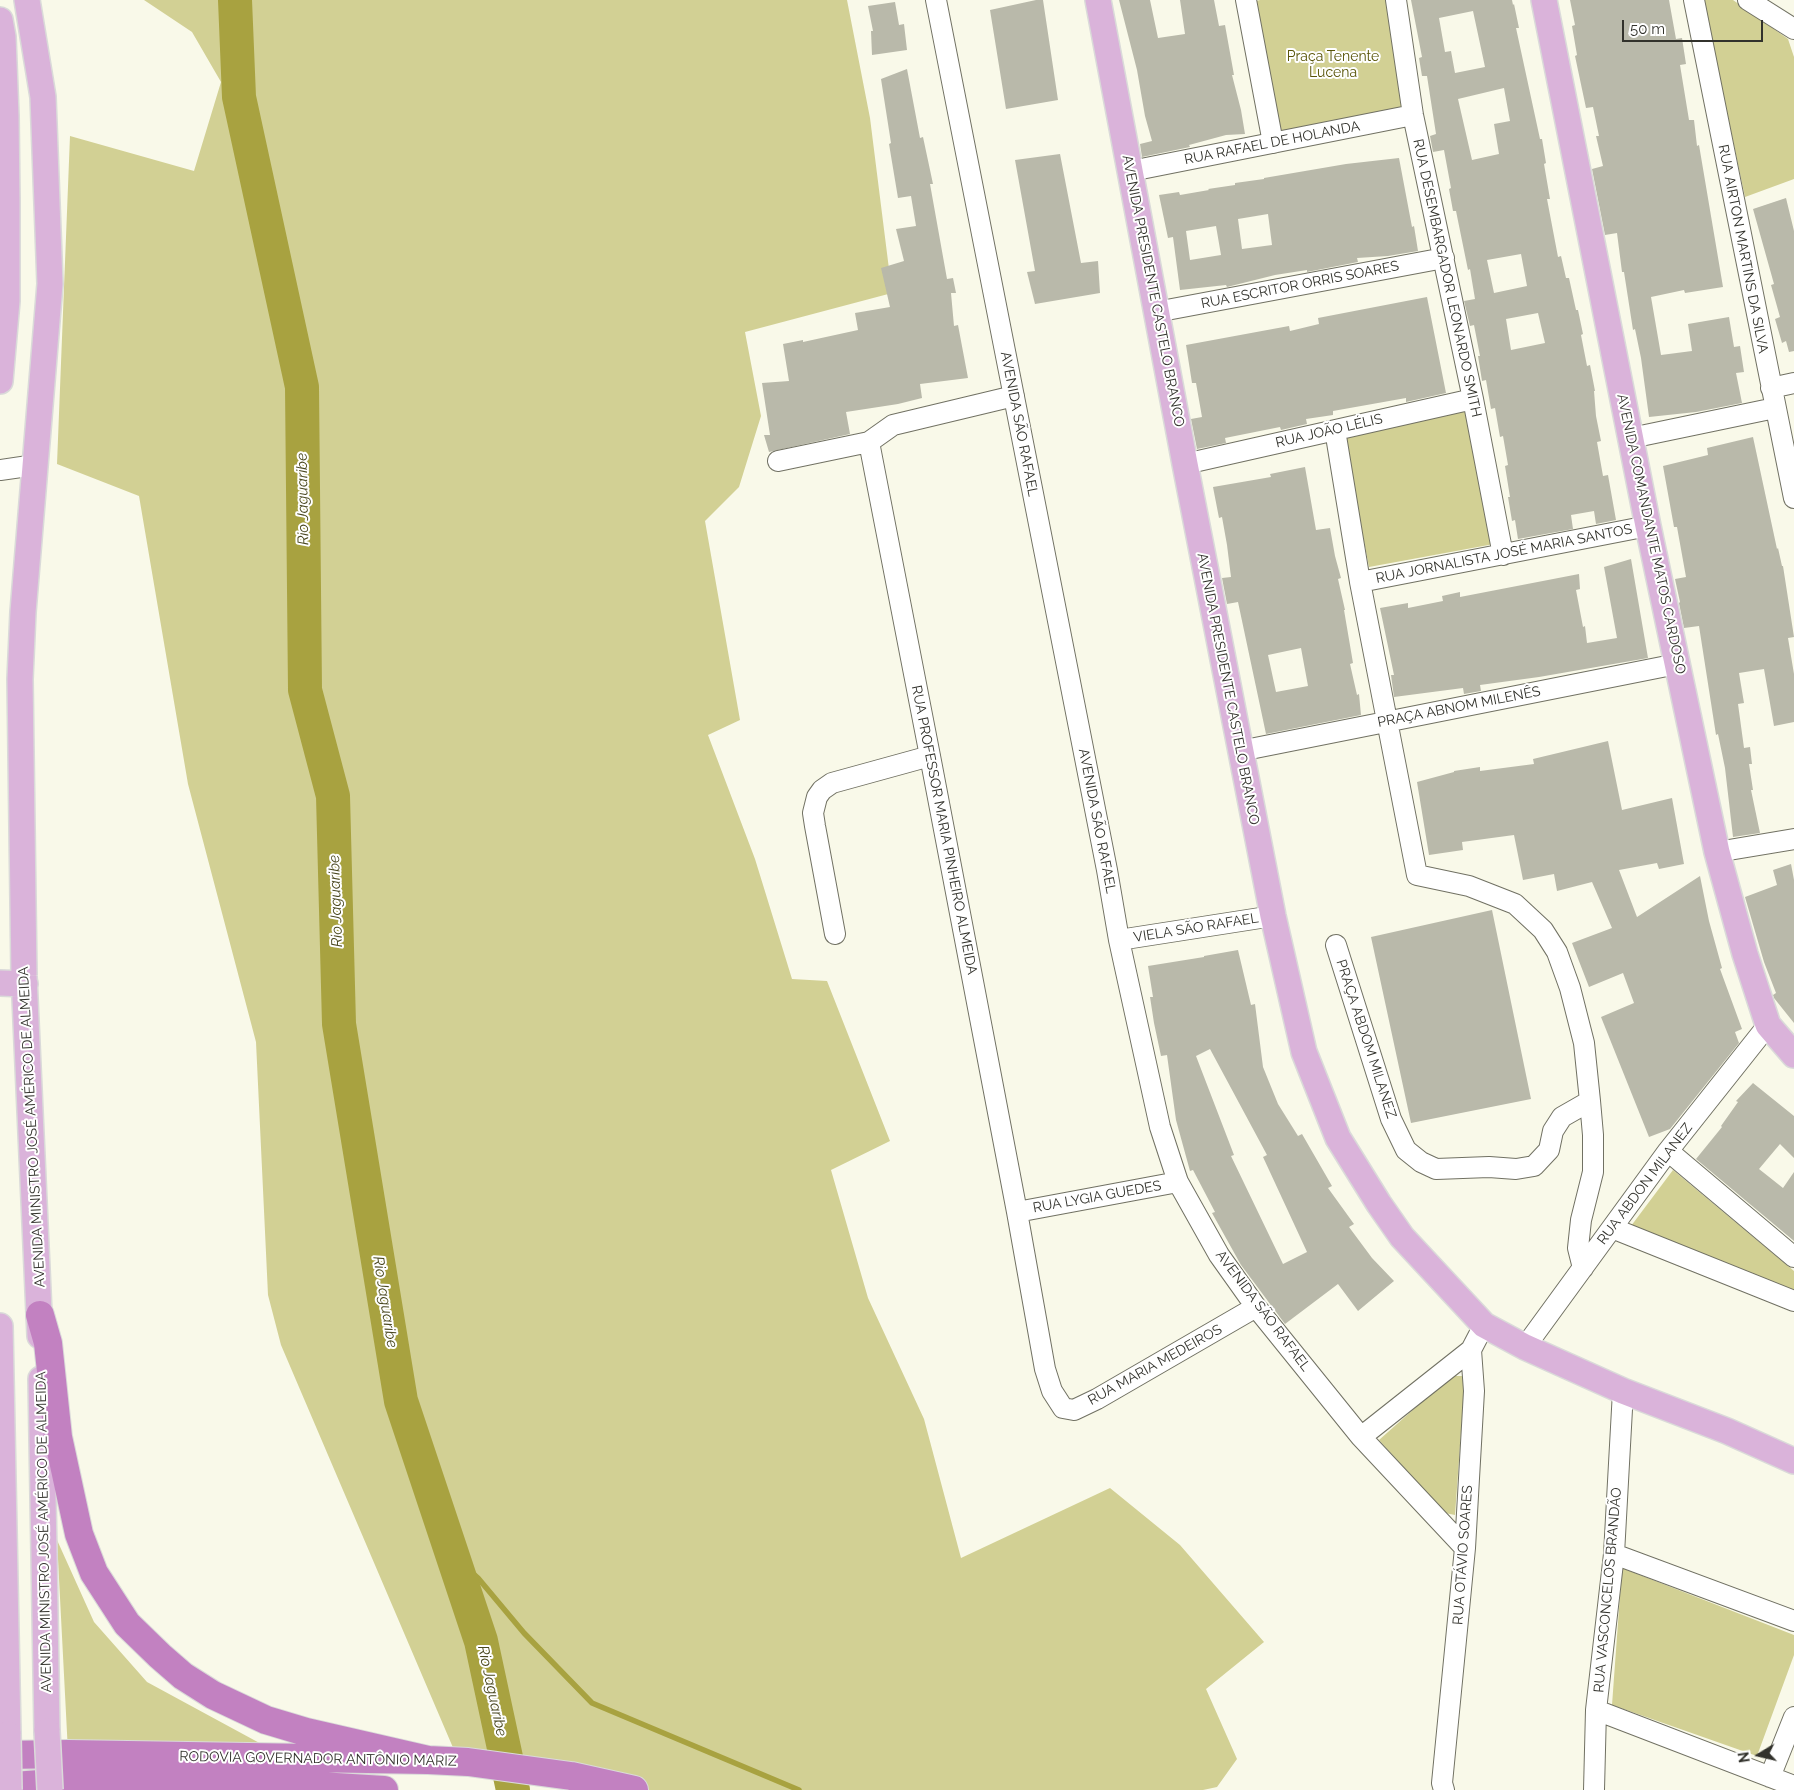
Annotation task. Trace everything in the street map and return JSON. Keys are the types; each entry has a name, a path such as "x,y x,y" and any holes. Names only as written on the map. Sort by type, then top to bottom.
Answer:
{"highway":[{"path":"40,1315 48,1343 58,1437 79,1534 94,1573 127,1624 183,1676 213,1695 266,1720 306,1732 428,1760"},
{"name":"RODOVIA GOVERNADOR ANTÔNIO MARIZ","path":"4,1727 68,1754 468,1762 571,1776 634,1790"},
{"name":"RODOVIA GOVERNADOR ANTÔNIO MARIZ","path":"0,1787 93,1780 288,1784 384,1790"}],"main road":[{"name":"AVENIDA MINISTRO JOSÉ AMÉRICO DE ALMEIDA","path":"27,0 43,97 50,284 23,612 20,679 25,984 40,1315 47,1731 50,1790"},
{"name":"AVENIDA PRESIDENTE CASTELO BRANCO","path":"1098,0 1185,464 1273,916 1304,1052 1338,1138 1402,1237 1484,1325 1525,1347 1623,1391 1727,1431 1794,1461"},
{"name":"AVENIDA COMANDANTE MATOS CARDOSO","path":"1544,0 1630,438 1716,852 1745,954 1768,1025 1794,1055"},
{"path":"0,20 3,37 5,86 3,305 0,381"},
{"path":"4,203 33,221 40,230 50,284"},
{"path":"0,983 25,984"},
{"path":"0,1326 4,1727 10,1790"}],"street":[{"name":"AVENIDA SÃO RAFAEL","path":"936,0 1119,940 1160,1127 1178,1182 1219,1255 1256,1308 1361,1437 1465,1548"},
{"path":"1246,0 1274,143"},
{"name":"RUA DESEMBARGADOR LEONARDO SMITH","path":"1396,0 1414,115 1473,399 1503,555"},
{"name":"RUA AIRTON MARTINS DA SILVA","path":"1694,0 1794,498"},
{"path":"1748,0 1794,29"},
{"name":"RUA RAFAEL DE HOLANDA","path":"1131,171 1414,115"},
{"name":"RUA ESCRITOR ORRIS SOARES","path":"1156,312 1444,258"},
{"path":"1771,388 1794,383"},
{"path":"778,460 869,442 893,425 1014,396"},
{"name":"RUA JOÃO LÉLIS","path":"1185,464 1473,399"},
{"path":"1630,438 1775,408"},
{"path":"1335,430 1360,582 1417,875 1469,886 1515,904 1543,930 1557,952 1570,988 1584,1044 1593,1135 1593,1172 1581,1220 1578,1248 1583,1268"},
{"name":"RUA PROFESSOR MARIA PINHEIRO ALMEIDA","path":"869,442 1017,1212 1045,1370"},
{"path":"0,470 35,464"},
{"name":"RUA JORNALISTA JOSÉ MARIA SANTOS","path":"1360,582 1648,526"},
{"name":"PRAÇA ABNOM MILENÊS","path":"1240,751 1677,664"},
{"path":"835,934 813,813 817,797 822,790 832,783 930,756"},
{"path":"1716,852 1794,839"},
{"name":"VIELA SÃO RAFAEL","path":"1119,940 1273,916"},
{"name":"PRAÇA ABDOM MILANEZ","path":"1336,945 1390,1119 1406,1150 1421,1162 1436,1169 1489,1167 1516,1169 1534,1166 1549,1150 1553,1131 1562,1117 1590,1101"},
{"name":"RUA ABDON MILANEZ","path":"1525,1347 1668,1151 1768,1025"},
{"path":"1668,1151 1794,1257"},
{"name":"RUA LYGIA GUEDES","path":"1017,1212 1178,1182"},
{"path":"1612,1228 1794,1301"},
{"name":"RUA MARIA MEDEIROS","path":"1045,1370 1057,1401 1063,1408 1074,1410 1105,1395 1256,1308"},
{"path":"1361,1437 1471,1350 1484,1325"},
{"name":"RUA OTÁVIO SOARES","path":"1444,1790 1442,1783 1465,1548 1474,1391 1471,1350"},
{"name":"RUA VASCONCELOS BRANDÃO","path":"1594,1790 1596,1710 1614,1554 1623,1391"},
{"path":"1614,1554 1794,1621"},
{"path":"1596,1710 1794,1786"},
{"path":"1770,1777 1794,1717"}],"green space":[{"path":"144,0 847,0 870,118 892,293 745,332 761,416 739,487 705,521 740,720 708,735 755,859 792,979 827,981 890,1141 831,1170 868,1298 924,1419 961,1558 1110,1488 1180,1545 1264,1642 1206,1689 1237,1759 1217,1787 1203,1790 649,1790 460,1764 281,1345 268,1295 256,1042 188,784 139,496 57,464 70,136 194,171 221,82 192,32"},
{"name":"Praça Tenente Lucena","path":"1391,0 1413,115 1279,138 1256,1"},
{"path":"1703,0 1733,0 1788,39 1794,57 1794,179 1745,197"},
{"path":"1467,410 1494,544 1369,567 1343,435"},
{"path":"1673,1170 1794,1271 1794,1291 1631,1226"},
{"path":"1451,1376 1465,1376 1455,1515 1445,1513 1379,1440"},
{"path":"57,1540 94,1622 147,1682 265,1746 68,1752"},
{"path":"1622,1568 1794,1635 1794,1655 1757,1756 1612,1705"}],"building":[{"path":"1043,0 1058,100 1006,109 990,10"},
{"path":"1119,0 1150,0 1158,38 1185,34 1180,0 1214,0 1219,26 1225,25 1234,75 1232,75 1245,134 1226,135 1189,145 1190,147 1142,157 1140,144 1152,141 1145,116 1137,70"},
{"path":"1411,0 1512,0 1519,28 1516,28 1540,139 1542,139 1550,199 1547,199 1558,257 1561,256 1566,278 1569,278 1576,310 1578,310 1587,366 1590,365 1595,391 1596,416 1601,441 1597,442 1603,476 1608,475 1616,520 1596,524 1594,511 1571,515 1573,529 1518,539 1515,520 1512,521 1508,497 1510,497 1505,466 1508,465 1503,436 1500,437 1495,408 1491,409 1486,380 1482,381 1478,356 1480,356 1474,325 1470,326 1464,301 1475,299 1456,211 1453,211 1444,150 1433,152 1430,136 1436,134 1427,76 1422,76 1419,58 1422,57","holes":["1473,11 1485,67 1455,73 1451,51 1445,52 1439,18","1504,88 1510,121 1494,124 1499,154 1472,160 1458,99","1521,254 1527,286 1494,293 1487,260","1538,313 1545,343 1511,350 1506,319"]},
{"path":"1570,0 1669,0 1676,39 1682,38 1686,64 1680,65 1689,120 1694,120 1723,287 1685,293 1684,290 1651,297 1661,355 1692,351 1688,324 1729,317 1734,347 1740,346 1744,372 1736,373 1742,403 1696,412 1649,417 1641,358 1635,329 1633,330 1617,233 1605,235 1592,169 1603,166 1596,136 1599,136 1593,107 1586,108 1575,56 1577,55 1572,26 1575,25"},
{"path":"895,2 899,25 904,24 907,50 872,55 871,31 873,31 868,6"},
{"path":"907,69 920,138 923,137 933,184 930,184 947,279 953,278 956,293 951,293 954,326 958,325 968,378 920,384 922,398 898,404 846,412 850,434 769,452 764,435 770,435 762,383 789,381 783,344 803,340 803,342 858,330 855,313 890,307 881,268 904,261 896,229 916,226 911,196 898,198 881,79"},
{"path":"1060,154 1081,263 1098,261 1100,293 1035,304 1027,272 1035,271 1015,160"},
{"path":"1399,158 1418,251 1388,256 1357,258 1358,262 1307,272 1307,270 1275,275 1227,287 1226,285 1180,290 1173,237 1168,238 1159,195 1179,192 1180,195 1235,185 1235,183 1346,164","holes":["1268,214 1272,245 1242,249 1238,219","1216,226 1221,255 1190,260 1186,231"]},
{"path":"1786,198 1794,231 1794,351 1789,352 1786,341 1782,343 1775,319 1780,317 1771,285 1774,284 1753,209"},
{"path":"1427,297 1446,393 1406,402 1406,398 1333,411 1333,415 1306,419 1307,424 1281,430 1280,427 1225,438 1226,443 1197,449 1191,419 1202,417 1196,383 1192,383 1186,345 1289,326 1290,331 1319,324 1318,318"},
{"path":"1753,437 1777,549 1783,566 1794,637 1788,638 1794,674 1794,722 1774,726 1764,669 1739,673 1744,703 1738,704 1744,748 1750,747 1752,764 1749,764 1753,790 1751,790 1760,833 1733,837 1725,768 1718,734 1716,735 1699,626 1684,628 1679,603 1675,579 1686,577 1677,527 1674,527 1663,466 1708,455 1707,448"},
{"path":"1305,467 1316,530 1330,528 1341,578 1338,579 1353,663 1350,664 1357,695 1359,694 1361,715 1266,734 1238,602 1227,604 1222,578 1231,577 1222,517 1219,518 1213,487 1271,477 1270,474","holes":["1301,648 1308,686 1276,692 1268,655"]},
{"path":"1631,559 1648,658 1480,685 1481,691 1464,694 1463,688 1394,697 1391,675 1394,675 1380,608 1408,603 1408,608 1443,601 1442,596 1460,592 1460,597 1579,574 1580,589 1576,590 1587,643 1617,638 1604,567"},
{"path":"1608,741 1622,810 1672,798 1684,864 1659,869 1657,863 1619,870 1637,917 1700,876 1709,921 1722,968 1720,969 1742,1029 1735,1032 1739,1043 1670,1129 1649,1137 1601,1017 1634,1003 1623,973 1589,987 1572,943 1612,928 1592,882 1557,891 1554,874 1523,880 1514,835 1462,842 1463,850 1429,855 1417,782 1454,771 1480,767 1480,771 1534,764 1533,759"},
{"path":"1791,864 1794,880 1794,1023 1774,998 1773,995 1776,993 1764,962 1745,897 1777,885 1773,870"},
{"path":"1492,910 1531,1099 1411,1123 1371,937"},
{"path":"1238,950 1251,1005 1255,1004 1263,1067 1278,1104 1298,1136 1302,1134 1332,1186 1328,1188 1354,1224 1349,1227 1372,1258 1394,1281 1358,1311 1338,1284 1285,1324 1241,1265 1212,1213 1215,1212 1193,1170 1190,1171 1176,1120 1167,1055 1161,1056 1154,1023 1150,997 1153,997 1148,966","holes":["1210,1049 1267,1155 1263,1157 1307,1252 1283,1264 1231,1156 1234,1155 1196,1056"]},
{"path":"1753,1083 1794,1116 1794,1158 1780,1144 1759,1169 1783,1188 1794,1172 1794,1241 1696,1159 1722,1127 1738,1102 1736,1101"}],"waterway":[{"name":"Rio Jaguaribe","path":"235,0 239,97 302,387 305,690 333,796 339,1024 401,1401 481,1641 513,1790"},
{"path":"453,1556 478,1578 524,1633 592,1703 799,1790"}]}
